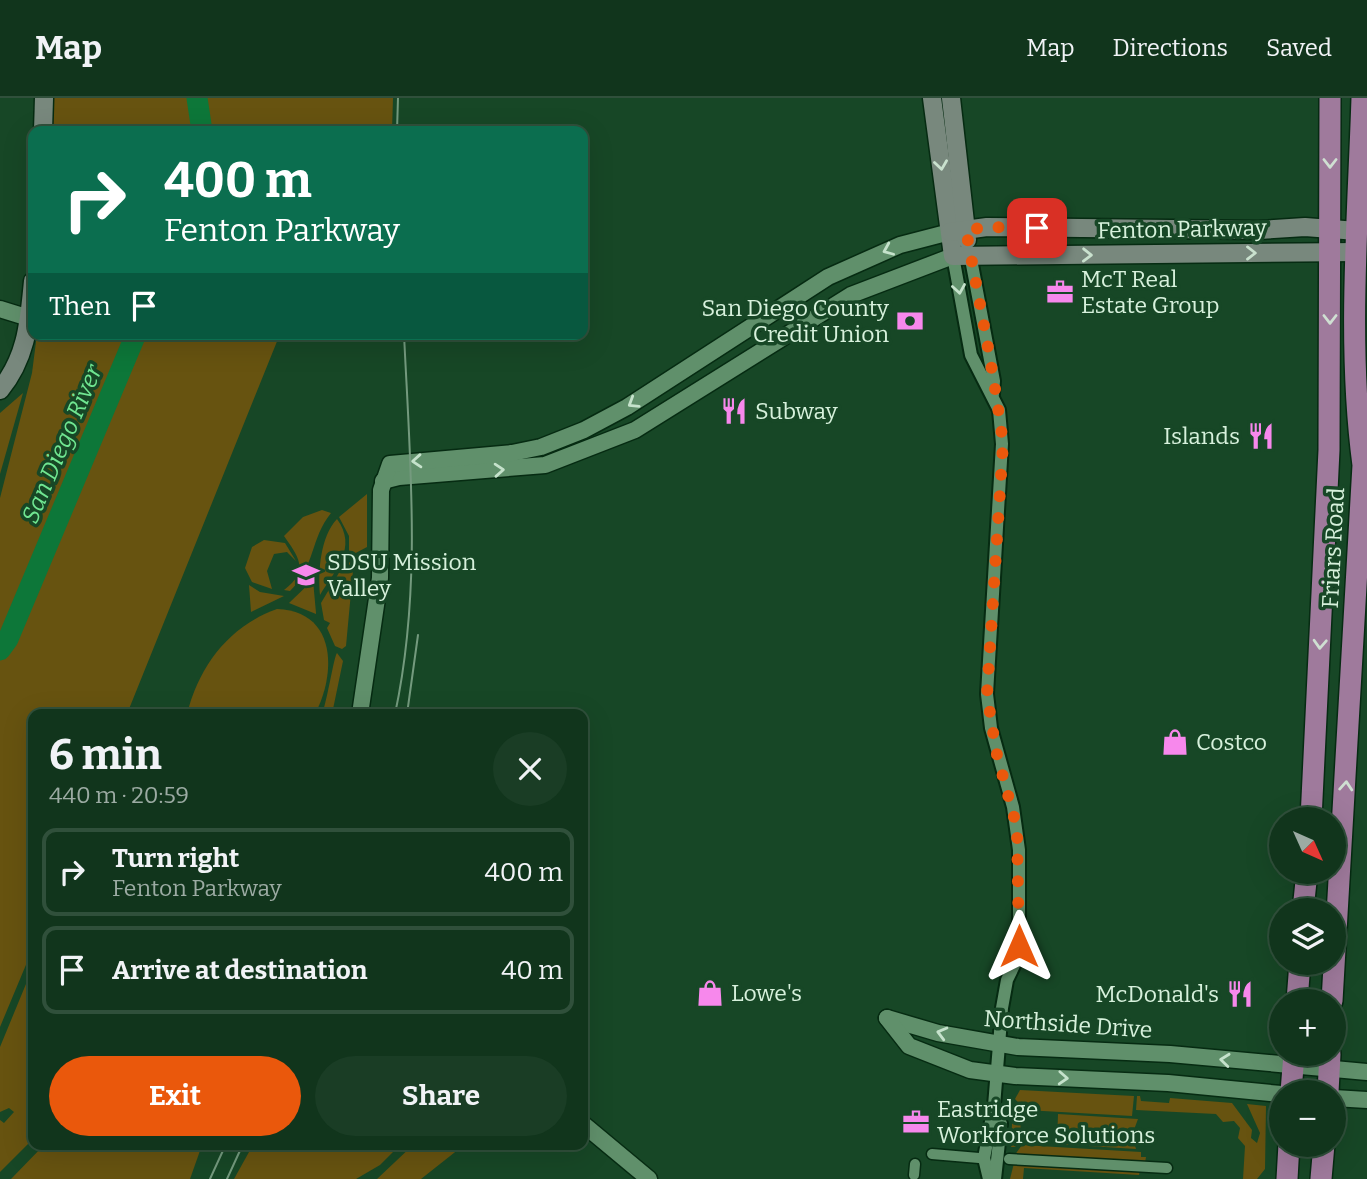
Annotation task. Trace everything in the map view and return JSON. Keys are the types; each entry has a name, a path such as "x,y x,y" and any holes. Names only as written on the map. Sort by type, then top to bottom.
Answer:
{"highway":[{"name":"Friars Road","path":"1312,807 1329,450 1330,98"},
{"name":"Friars Road","path":"1333,989 1363,466 1357,417 1362,253 1362,98"},
{"path":"1287,1179 1288,1157"},
{"path":"1321,1179 1323,1157"}],"main road":[{"path":"43,126 44,98"},
{"path":"932,98 962,255"},
{"path":"951,98 958,231"},
{"name":"Fenton Parkway","path":"958,231 987,227 1362,231"},
{"name":"Fenton Parkway","path":"962,255 1116,256 1331,250 1362,253"},
{"path":"0,390 19,362 28,322"}],"street":[{"name":"Fenton Parkway","path":"958,231 900,245 828,277 627,407 584,430 541,447 477,456 396,462 386,468 383,481 545,465 635,430 851,295 962,255"},
{"path":"962,255 971,355 978,374 993,394 999,410 1003,444 987,694 991,727 1013,807 1019,850 1019,956 1007,980 998,1045 994,1105 984,1158 989,1179"},
{"path":"962,255 994,381 993,394"},
{"path":"0,309 28,318"},
{"path":"452,473 477,456"},
{"path":"360,709 380,578 383,481"},
{"name":"Northside Drive","path":"1269,1059 998,1045 938,1033 887,1018 909,1046 970,1070 995,1074 1168,1083 1269,1093"},
{"name":"Northside Drive","path":"1345,1066 1367,1072"},
{"path":"1346,1099 1367,1100"},
{"path":"994,1105 1001,1124 995,1179"},
{"path":"588,1128 649,1179"},
{"path":"932,1154 979,1157"},
{"path":"1009,1159 1149,1162 1167,1168"},
{"path":"914,1175 915,1164"}],"shaded area":[{"path":"52,98 393,98 392,126 51,126"},
{"path":"36,340 278,340 129,709 28,709 28,960 0,1027 0,498 32,373"},
{"path":"23,393 0,474 0,413"},
{"path":"367,494 367,547 352,555 349,552 349,536 339,517"},
{"path":"322,510 331,513 319,532 309,562 290,591 284,590 297,576 299,563 284,536 303,517"},
{"path":"337,519 343,530 345,549 338,568 320,595 319,576 324,545 331,526"},
{"path":"264,540 285,543 296,561 287,552 274,554 267,571 272,589 252,582 245,568 252,547"},
{"path":"354,560 346,646 342,649 335,646 327,628 330,623 324,620 321,603 343,566"},
{"path":"313,580 316,613 316,614 289,603"},
{"path":"249,585 260,592 284,596 251,612"},
{"path":"277,609 296,612 311,620 321,632 328,663 327,680 317,709 188,709 199,680 218,650 244,626"},
{"path":"337,653 343,661 333,709 323,709 326,700"},
{"path":"28,979 28,1144 0,1172 0,1120 4,1123 14,1112 9,1108 0,1112 0,1047"},
{"path":"1020,1090 1134,1096 1132,1116 1025,1110 1015,1099"},
{"path":"1137,1096 1140,1096 1141,1101 1169,1103 1170,1098 1232,1103 1252,1130 1251,1138 1257,1143 1260,1133 1247,1104 1266,1106 1265,1169 1257,1179 1243,1179 1245,1146 1238,1138 1240,1128 1234,1121 1223,1122 1216,1114 1136,1110"},
{"path":"1013,1102 1021,1111 1020,1143 1011,1147"},
{"path":"1058,1114 1138,1119 1132,1135 1136,1149 1057,1144"},
{"path":"1022,1145 1141,1152 1141,1157 1146,1157 1145,1163 1014,1156"},
{"path":"39,1150 200,1150 190,1179 11,1179"},
{"path":"395,1150 380,1165 356,1179 234,1179 249,1152"},
{"path":"408,1150 458,1150 421,1179 377,1179"},
{"path":"1014,1163 1140,1170 1139,1175 1024,1168 1023,1179 1010,1179"}],"waterway":[{"name":"San Diego River","path":"197,98 201,126"},
{"name":"San Diego River","path":"0,650 8,639 133,340"}],"tram line":[{"path":"397,126 398,98"},
{"path":"396,709 409,619 411,572 411,477 404,340"},
{"path":"408,709 418,635"},
{"path":"210,1179 223,1150"},
{"path":"227,1179 240,1150"}],"place":[{"name":"McT Real Estate Group","path":"1060,292"},
{"name":"San Diego County Credit Union","path":"910,321"},
{"name":"Subway","path":"734,411"},
{"name":"Islands","path":"1261,436"},
{"name":"SDSU Mission Valley","path":"306,575"},
{"name":"Costco","path":"1175,742"},
{"name":"Lowe's","path":"710,993"},
{"name":"McDonald's","path":"1240,994"},
{"name":"Eastridge Workforce Solutions","path":"916,1122"}],"route":[{"path":"1019,946 1017,828 1006,779 996,751 987,694 1003,444 966,230 987,227 1037,228"}]}
